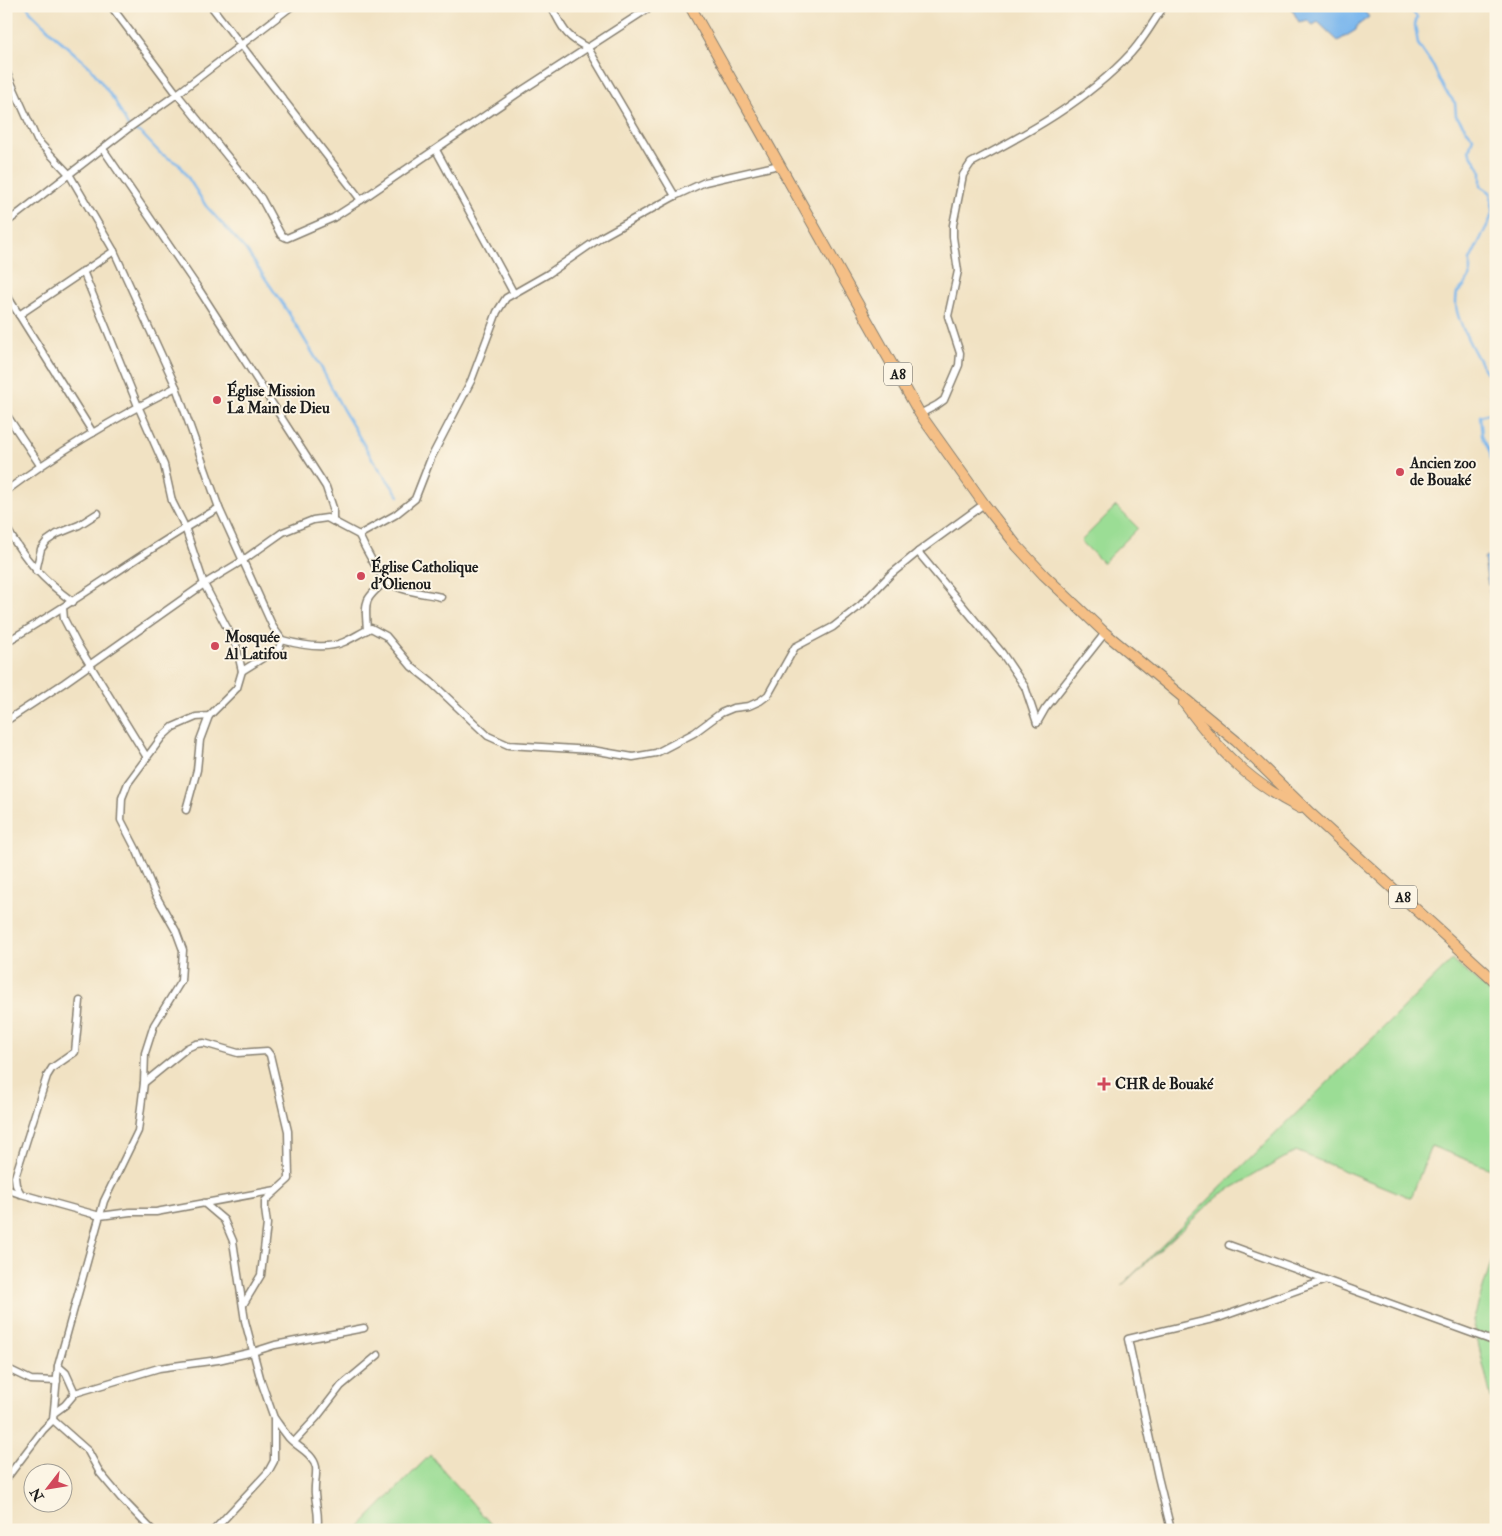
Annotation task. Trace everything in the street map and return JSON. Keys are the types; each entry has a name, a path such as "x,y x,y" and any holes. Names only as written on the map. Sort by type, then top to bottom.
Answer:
{"main road":[{"name":"A8","path":"690,6 848,283 920,414 984,504 1030,560 1105,633 1236,741 1310,813 1496,982"},
{"name":"A8","path":"1175,690 1210,738 1234,764 1264,788 1310,813"}],"street":[{"path":"112,6 177,94 261,198 284,237 287,238 326,221 361,200 524,88 652,6"},
{"path":"212,6 361,200"},
{"path":"6,224 136,122 177,94 292,6"},
{"path":"551,6 569,36 588,48 675,196"},
{"path":"920,414 937,406 944,400 960,365 960,353 948,316 958,271 952,238 953,225 966,168 971,163 1037,128 1102,81 1132,52 1164,6"},
{"path":"6,71 37,140 70,174 114,251 176,387 219,508 273,627 282,640 299,645 320,646 342,643 371,628 386,636 412,667 431,682 488,736 508,745 592,750 632,757 656,752 694,733 721,713 733,708 749,706 760,701 768,694 795,647 833,627 861,605 890,575 918,552 984,504"},
{"path":"103,149 198,288 326,486 333,508 333,520"},
{"path":"436,150 514,292"},
{"path":"359,535 395,515 415,499 431,458 471,381 497,312 506,298 548,274 603,236 675,196 705,182 779,165"},
{"path":"19,315 114,251"},
{"path":"83,271 164,465 172,501 185,527 204,584 236,645 242,671 236,688 208,716 200,740 196,770 186,810"},
{"path":"6,294 93,433"},
{"path":"6,491 40,465 138,406 176,387"},
{"path":"6,414 40,465"},
{"path":"6,642 73,602 185,527 219,508"},
{"path":"36,571 41,549 47,541 98,513"},
{"path":"6,720 90,665 204,584 242,561 283,532 313,520 327,518 359,535 366,551 386,581 403,588 442,597"},
{"path":"6,527 19,550 36,571 73,602"},
{"path":"918,552 1002,653 1025,687 1037,723 1045,709 1105,633"},
{"path":"367,630 366,606 370,595 386,581"},
{"path":"63,608 64,619 146,756"},
{"path":"242,671 279,648 282,640"},
{"path":"152,1530 110,1486 88,1451 54,1416 58,1366 104,1201 138,1132 144,1083 145,1053 154,1025 181,981 183,950 176,931 155,894 137,851 121,820 122,798 128,783 146,756 162,737 173,727 196,717 208,716"},
{"path":"21,1194 16,1185 15,1177 30,1124 46,1076 61,1061 75,1052 80,1001"},
{"path":"144,1083 187,1048 196,1044 204,1043 238,1054 267,1051 272,1060 288,1131 289,1179 265,1201 267,1224 261,1275 243,1304"},
{"path":"6,1189 100,1216 130,1212 156,1212 276,1190"},
{"path":"204,1203 224,1220 233,1241 253,1352 274,1418 274,1461 268,1472 214,1530"},
{"path":"1229,1244 1496,1342"},
{"path":"1171,1530 1128,1339 1216,1319 1326,1280"},
{"path":"6,1479 54,1416 75,1393 159,1368 218,1360 275,1345 364,1328"},
{"path":"294,1442 317,1417 341,1386 378,1355"},
{"path":"58,1366 66,1374 75,1393"},
{"path":"6,1368 31,1380 57,1381"},
{"path":"274,1418 294,1442 309,1454 316,1468 315,1492 319,1522 316,1530"}],"green space":[{"path":"1116,506 1138,528 1103,563 1081,541"},
{"path":"1452,960 1496,998 1496,1171 1431,1146 1411,1198 1296,1151 1218,1196 1121,1286"},
{"path":"1496,1246 1496,1419 1473,1321"},
{"path":"430,1455 496,1530 356,1530"}],"water":[{"path":"1290,6 1363,6 1362,8 1369,17 1357,26 1356,30 1338,41 1318,22 1313,25 1307,20 1299,22"},
{"path":"1496,556 1496,584 1488,585 1484,558"},
{"path":"1496,588 1496,605 1491,605 1489,589"}],"waterway":[{"path":"27,6 55,36 90,67 115,101 129,128 141,133 160,153 180,165 206,206 246,250 288,312 373,460 399,496"},
{"path":"1408,6 1417,17 1415,25 1418,44 1433,66 1444,89 1455,103 1456,116 1473,137 1469,151 1481,171 1481,186 1490,192 1493,210 1490,220 1470,260 1470,275 1465,285 1457,293 1456,305 1457,313 1471,345 1483,367 1494,381"},
{"path":"1494,385 1491,395 1494,403 1494,412 1480,416 1482,436 1490,452 1496,491"}],"place":[{"name":"Église Mission La Main de Dieu","path":"217,400"},
{"name":"Ancien zoo de Bouaké","path":"1400,472"},
{"name":"Église Catholique d'Olienou","path":"361,576"},
{"name":"Mosquée Al Latifou","path":"215,646"},
{"name":"CHR de Bouaké","path":"1104,1084"}]}
